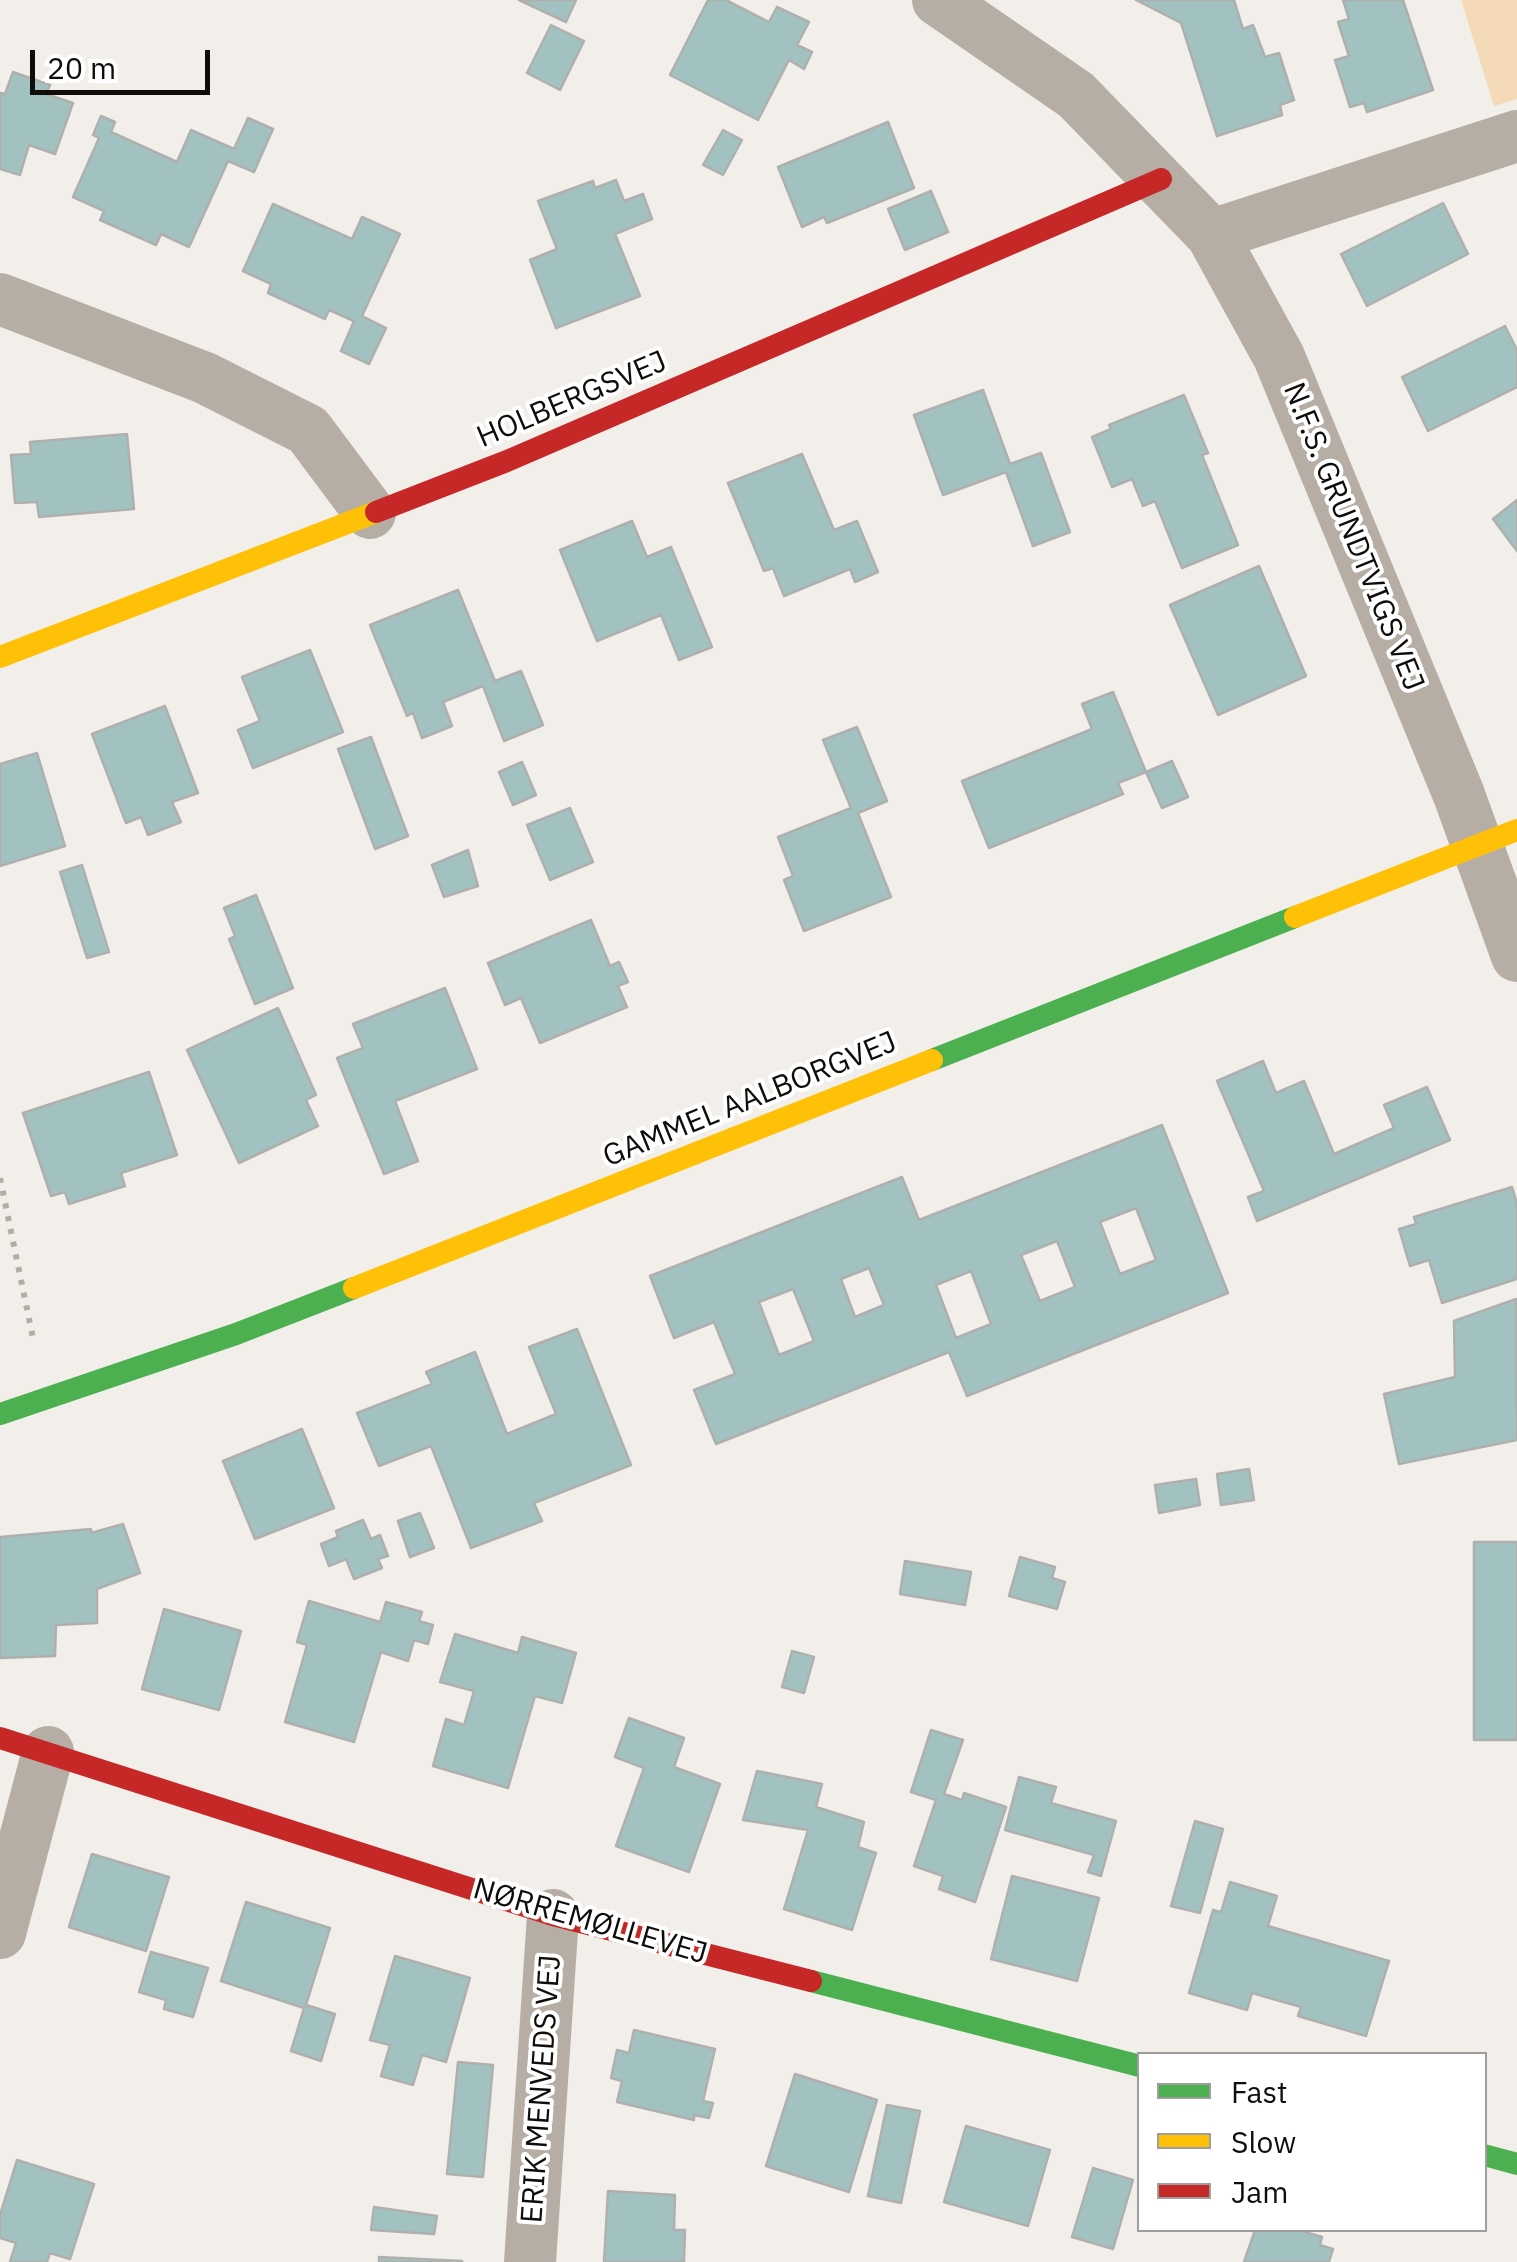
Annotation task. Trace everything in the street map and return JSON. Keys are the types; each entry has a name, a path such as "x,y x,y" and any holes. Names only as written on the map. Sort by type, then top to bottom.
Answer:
{"street":[{"name":"N.F.S. GRUNDTVIGS VEJ","path":"938,0 1076,94 1212,235 1279,357 1459,795 1496,838 1517,956"},
{"path":"1212,235 1517,136"},
{"name":"HOLBERGSVEJ","path":"0,657 507,462 1161,179"},
{"path":"0,298 206,378 308,430 370,513"},
{"name":"GAMMEL AALBORGVEJ","path":"0,1414 236,1334 1496,838"},
{"name":"NØRREMØLLEVEJ","path":"0,1932 24,1745 553,1915 1137,2065"},
{"name":"ERIK MENVEDS VEJ","path":"530,2262 553,1915"},
{"path":"1487,2156 1517,2164"}],"path":[{"path":"0,1178 46,1398"}],"shaded area":[{"path":"1461,0 1517,0 1517,99 1494,106"}],"building":[{"path":"519,0 576,0 566,22"},
{"path":"708,0 726,0 769,22 777,7 809,22 797,45 812,52 804,69 789,60 758,120 670,75"},
{"path":"1136,0 1234,0 1243,29 1253,25 1265,57 1279,53 1294,100 1280,105 1282,115 1217,136 1181,23"},
{"path":"1343,0 1403,0 1433,90 1367,112 1364,103 1350,107 1335,60 1349,56 1338,22 1349,19"},
{"path":"551,25 584,41 560,90 527,73"},
{"path":"13,72 50,85 46,94 73,103 55,154 29,145 20,175 0,169 0,93 5,94"},
{"path":"101,116 115,122 111,132 177,162 191,130 234,149 248,118 273,129 254,172 228,161 189,247 161,234 156,245 100,220 104,211 73,197 99,138 93,135"},
{"path":"888,122 914,188 827,223 824,217 802,227 778,167"},
{"path":"723,130 742,140 723,175 703,165"},
{"path":"616,180 624,201 643,194 652,219 615,234 640,296 556,328 530,260 557,249 538,201 593,181 595,188"},
{"path":"931,191 948,232 905,250 888,209"},
{"path":"1443,203 1468,254 1367,306 1341,254"},
{"path":"273,204 352,239 362,217 400,234 362,316 386,328 369,364 341,351 354,321 329,310 325,319 268,293 271,284 243,271"},
{"path":"1505,326 1517,350 1517,387 1428,431 1402,377"},
{"path":"983,390 1010,464 1041,453 1070,532 1033,546 1006,472 943,495 914,415"},
{"path":"1184,395 1208,453 1202,455 1238,545 1182,568 1155,501 1143,506 1132,479 1112,487 1092,437 1111,429 1109,425"},
{"path":"127,434 134,509 39,517 37,502 15,503 11,455 31,454 30,442"},
{"path":"802,454 834,530 857,521 878,572 855,582 850,569 784,596 773,568 764,571 728,483"},
{"path":"1517,500 1517,551 1493,519"},
{"path":"632,521 647,557 671,547 712,647 679,660 661,615 597,641 560,550"},
{"path":"1259,566 1306,676 1218,715 1170,605"},
{"path":"458,590 495,681 521,671 543,725 504,741 483,686 443,702 452,726 422,738 413,713 407,716 370,625"},
{"path":"310,650 343,732 253,768 238,730 260,721 242,677"},
{"path":"1113,692 1146,772 1118,783 1123,794 989,848 962,781 1092,729 1082,704"},
{"path":"165,706 198,793 172,802 181,822 148,835 141,817 126,823 92,734"},
{"path":"857,727 887,801 858,813 891,897 804,931 784,880 793,876 778,837 851,808 823,740"},
{"path":"371,737 408,836 375,849 338,749"},
{"path":"37,753 65,846 0,866 0,764"},
{"path":"1172,761 1188,797 1162,808 1146,772"},
{"path":"522,762 536,795 513,805 499,772"},
{"path":"570,808 593,862 550,880 527,825"},
{"path":"468,850 478,886 444,897 432,865"},
{"path":"82,865 109,952 87,958 60,872"},
{"path":"256,895 293,988 255,1004 229,939 235,936 224,908"},
{"path":"591,920 610,966 619,962 628,982 618,986 627,1007 540,1043 521,998 505,1005 488,963"},
{"path":"445,988 477,1069 395,1101 418,1161 384,1174 337,1058 363,1048 353,1024"},
{"path":"278,1008 316,1095 306,1100 318,1126 239,1163 187,1050"},
{"path":"1263,1061 1276,1093 1304,1081 1334,1154 1394,1128 1384,1105 1427,1087 1450,1140 1257,1221 1248,1197 1264,1191 1217,1081"},
{"path":"149,1072 177,1155 121,1173 125,1186 69,1204 65,1192 51,1196 23,1113"},
{"path":"1162,1125 1228,1293 967,1396 949,1352 716,1444 694,1390 735,1374 714,1322 674,1338 650,1276 902,1177 919,1220","holes":["1136,1208 1156,1260 1120,1274 1100,1222","1057,1241 1075,1287 1040,1301 1021,1255","869,1268 884,1305 855,1317 841,1279","971,1271 991,1324 956,1338 936,1285","793,1289 814,1341 779,1355 759,1302"]},
{"path":"1512,1187 1517,1204 1517,1279 1442,1303 1429,1260 1410,1266 1399,1229 1416,1224 1414,1217"},
{"path":"1516,1299 1517,1440 1399,1464 1384,1394 1455,1377 1454,1321"},
{"path":"577,1329 631,1465 534,1503 542,1521 471,1548 431,1446 379,1466 357,1413 432,1384 426,1372 475,1352 507,1434 556,1414 529,1347"},
{"path":"302,1429 334,1508 255,1539 223,1461"},
{"path":"1249,1469 1254,1500 1221,1505 1217,1474"},
{"path":"1196,1479 1200,1505 1159,1513 1155,1485"},
{"path":"420,1513 434,1548 410,1557 398,1521"},
{"path":"363,1520 371,1539 380,1535 388,1556 378,1559 382,1568 354,1579 346,1559 329,1566 321,1544 338,1537 336,1531"},
{"path":"123,1524 140,1573 97,1589 97,1623 56,1625 55,1656 0,1658 0,1537 91,1529 91,1533"},
{"path":"1474,1542 1517,1542 1517,1740 1474,1740"},
{"path":"1020,1557 1055,1567 1052,1578 1065,1582 1057,1609 1009,1596"},
{"path":"905,1561 971,1572 965,1605 900,1594"},
{"path":"309,1601 380,1622 386,1602 422,1612 419,1621 433,1625 428,1644 414,1640 408,1661 381,1652 354,1742 285,1722 307,1645 297,1642"},
{"path":"164,1609 241,1631 219,1710 142,1689"},
{"path":"455,1634 518,1653 522,1637 576,1653 562,1703 535,1696 508,1788 433,1766 446,1719 464,1725 474,1691 440,1682"},
{"path":"792,1651 814,1657 804,1693 782,1687"},
{"path":"629,1718 684,1738 674,1767 720,1784 689,1872 616,1846 644,1768 615,1757"},
{"path":"931,1730 963,1740 944,1794 962,1800 964,1793 1006,1807 975,1902 939,1889 943,1876 914,1866 936,1800 911,1792"},
{"path":"757,1771 822,1784 816,1807 864,1822 858,1847 876,1853 852,1930 784,1909 808,1830 743,1820"},
{"path":"1019,1777 1056,1787 1051,1803 1116,1821 1101,1876 1088,1872 1094,1855 1005,1830"},
{"path":"1195,1821 1223,1829 1200,1913 1171,1906"},
{"path":"92,1854 169,1877 146,1951 69,1927"},
{"path":"1012,1876 1099,1898 1077,1981 991,1959"},
{"path":"1230,1882 1277,1896 1268,1926 1389,1961 1366,2036 1298,2016 1301,2007 1252,1993 1247,2010 1189,1993 1213,1910 1221,1912"},
{"path":"246,1902 330,1928 306,2005 335,2014 321,2061 291,2051 304,2008 221,1981"},
{"path":"151,1952 208,1968 193,2017 164,2009 166,2000 139,1992"},
{"path":"395,1956 470,1978 446,2062 422,2055 413,2085 381,2076 390,2045 370,2040"},
{"path":"634,2030 715,2049 703,2101 713,2103 709,2118 694,2115 694,2120 617,2102 622,2081 611,2078 617,2050 629,2053"},
{"path":"458,2062 493,2065 483,2177 447,2174"},
{"path":"795,2074 877,2100 849,2192 766,2166"},
{"path":"887,2105 920,2111 901,2203 868,2196"},
{"path":"966,2126 1050,2150 1028,2226 944,2202"},
{"path":"17,2160 94,2184 70,2259 50,2253 47,2262 10,2262 16,2243 0,2238 0,2215"},
{"path":"1093,2168 1133,2180 1113,2249 1072,2237"},
{"path":"608,2191 675,2195 674,2230 685,2230 684,2262 604,2262"},
{"path":"374,2207 437,2216 434,2234 371,2230"},
{"path":"1254,2232 1305,2232 1322,2237 1320,2245 1333,2249 1329,2262 1244,2262"},
{"path":"379,2257 462,2261 462,2262 379,2262"}],"traffic: fast":[{"path":"932,1060 1295,917"},
{"path":"0,1414 236,1334 354,1288"},
{"path":"811,1981 1137,2065"},
{"path":"1487,2156 1517,2164"}],"traffic: slow":[{"path":"0,657 376,512"},
{"path":"1295,917 1517,830"},
{"path":"354,1288 932,1060"}],"traffic: jam":[{"path":"376,512 507,461 1161,179"},
{"path":"0,1738 553,1915 811,1981"}]}
